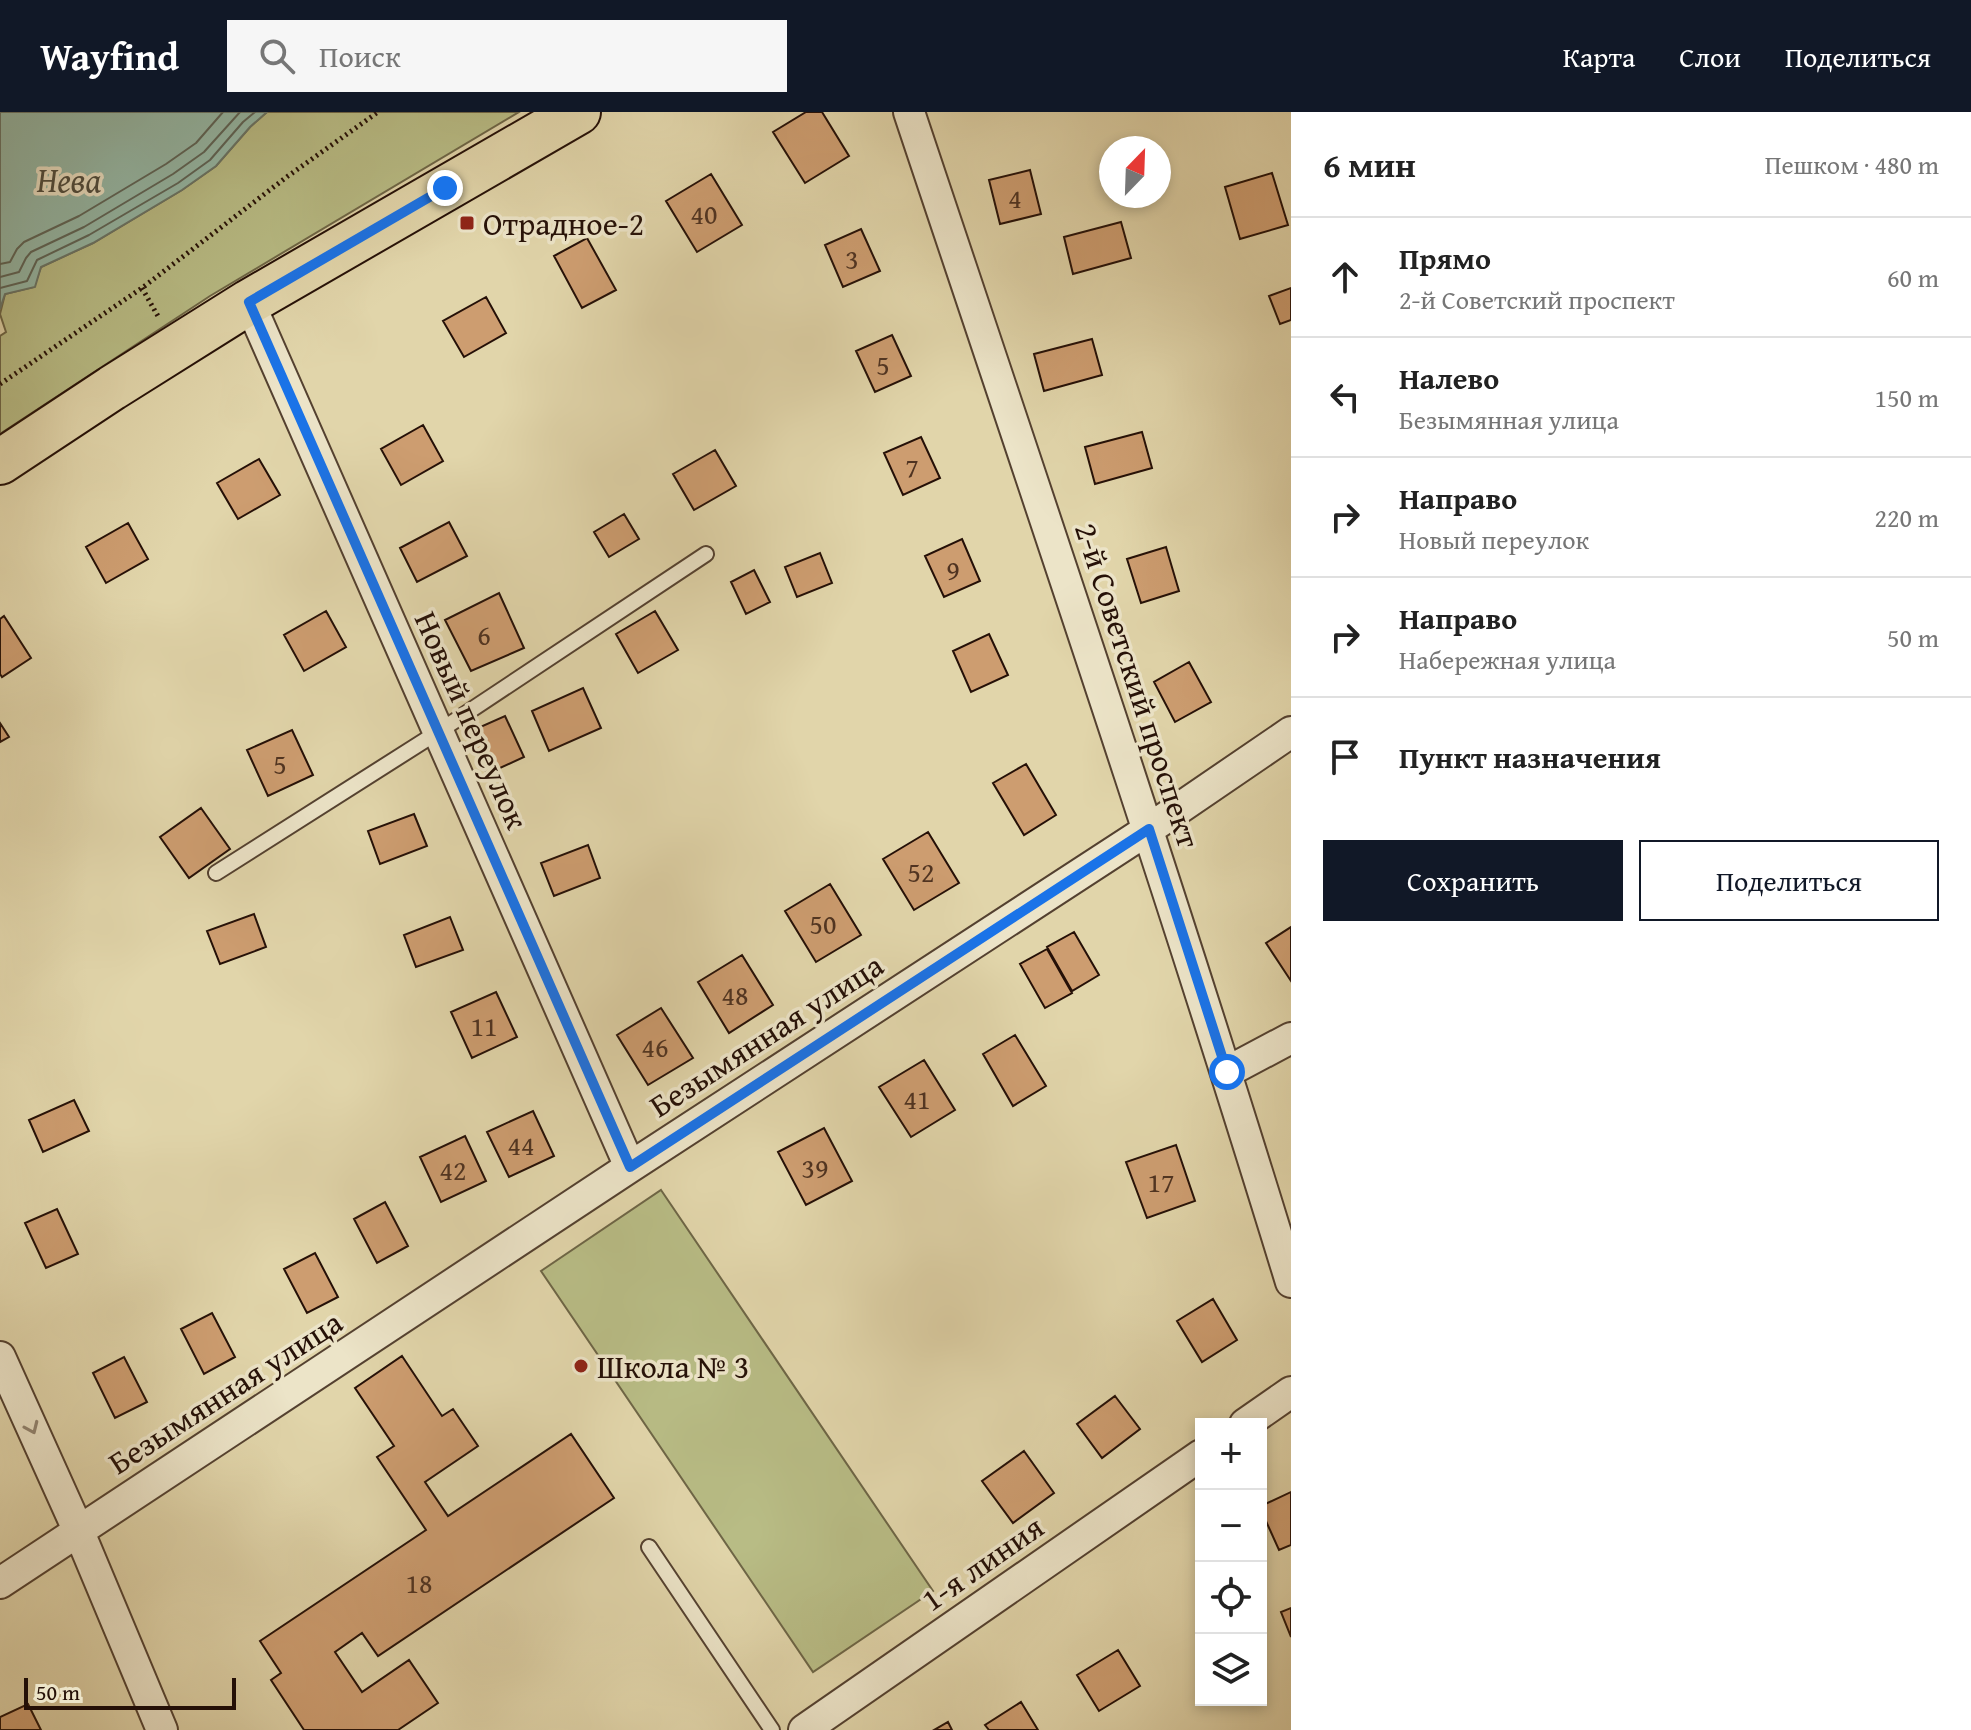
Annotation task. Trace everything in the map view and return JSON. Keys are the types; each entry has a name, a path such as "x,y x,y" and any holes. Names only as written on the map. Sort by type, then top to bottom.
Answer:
{"main road":[{"path":"0,462 249,302 578,112"}],"street":[{"name":"2-й Советский проспект","path":"909,112 1149,829 1291,1282"},
{"name":"Новый переулок","path":"249,302 630,1167"},
{"name":"Безымянная улица","path":"0,1583 1149,829 1291,732"},
{"path":"1227,1072 1291,1038"},
{"path":"0,1357 79,1532 162,1730"},
{"path":"1254,1418 1291,1392"},
{"name":"1-я линия","path":"804,1730 1195,1459"}],"lane":[{"path":"216,873 438,732 706,554"},
{"path":"649,1547 772,1730"}],"path":[{"path":"0,384 142,288 288,176 378,112"},
{"path":"142,288 161,321"}],"green space":[{"path":"267,112 519,112 210,296 0,434 0,336 6,332 0,314 5,294 34,287 41,267 93,243 182,190 216,166"},
{"path":"661,1190 933,1591 813,1672 541,1271"}],"water":[{"name":"Нева","path":"0,112 267,112 216,166 93,243 41,267 35,287 5,294 0,309"}],"building":[{"path":"806,112 822,112 849,156 805,183 773,132"},
{"path":"1030,170 1041,214 1000,224 989,180"},
{"path":"1272,173 1288,225 1240,239 1225,187"},
{"path":"711,174 742,225 697,252 666,201"},
{"path":"1121,222 1131,258 1073,274 1064,237"},
{"path":"861,229 880,271 843,287 825,245"},
{"path":"587,238 616,290 582,308 554,256"},
{"path":"1291,288 1291,320 1280,324 1269,296"},
{"path":"486,297 506,333 464,357 443,321"},
{"path":"892,335 911,376 875,392 856,351"},
{"path":"1092,339 1102,375 1044,391 1034,354"},
{"path":"423,425 443,461 401,485 381,449"},
{"path":"1142,432 1152,468 1095,484 1085,447"},
{"path":"921,437 940,478 903,495 884,453"},
{"path":"715,450 736,486 694,510 673,474"},
{"path":"259,459 280,495 238,519 217,483"},
{"path":"624,514 639,539 609,557 594,532"},
{"path":"449,522 467,556 417,582 400,548"},
{"path":"128,523 148,559 106,583 86,547"},
{"path":"962,539 980,581 944,597 925,556"},
{"path":"1166,547 1179,591 1141,603 1127,559"},
{"path":"820,553 832,583 797,597 785,567"},
{"path":"754,570 770,602 746,614 731,582"},
{"path":"499,593 524,648 471,671 445,620"},
{"path":"326,611 346,647 304,671 284,635"},
{"path":"655,611 678,650 638,673 616,634"},
{"path":"4,616 31,658 2,677 0,619"},
{"path":"989,634 1008,675 971,692 953,651"},
{"path":"1189,662 1211,702 1175,722 1154,682"},
{"path":"583,688 601,728 549,751 532,711"},
{"path":"505,716 524,757 487,774 469,732"},
{"path":"0,723 9,737 0,742"},
{"path":"292,730 313,775 268,796 247,750"},
{"path":"1026,764 1056,815 1024,835 993,783"},
{"path":"201,808 230,849 189,878 160,837"},
{"path":"414,814 427,846 380,864 368,831"},
{"path":"928,832 959,883 914,910 883,859"},
{"path":"588,845 600,878 554,896 541,863"},
{"path":"830,884 861,935 816,962 785,911"},
{"path":"254,914 266,947 220,964 207,931"},
{"path":"450,917 463,950 416,967 404,935"},
{"path":"1291,927 1291,981 1266,943"},
{"path":"1074,932 1099,975 1072,991 1047,947"},
{"path":"1047,949 1072,993 1045,1008 1020,964"},
{"path":"742,955 773,1005 729,1033 698,982"},
{"path":"496,992 517,1037 472,1058 451,1012"},
{"path":"661,1008 693,1058 648,1085 617,1035"},
{"path":"1015,1035 1046,1086 1013,1106 983,1054"},
{"path":"924,1060 955,1110 911,1137 879,1087"},
{"path":"74,1100 89,1131 43,1152 29,1120"},
{"path":"533,1111 554,1156 509,1177 487,1132"},
{"path":"824,1128 852,1181 806,1205 778,1152"},
{"path":"465,1136 486,1181 441,1202 420,1157"},
{"path":"1176,1145 1195,1201 1147,1218 1126,1162"},
{"path":"385,1202 408,1246 377,1263 354,1219"},
{"path":"57,1209 78,1254 46,1268 25,1223"},
{"path":"315,1253 338,1297 307,1313 284,1269"},
{"path":"1213,1299 1237,1340 1202,1362 1177,1321"},
{"path":"212,1313 235,1357 204,1374 181,1329"},
{"path":"402,1356 442,1416 453,1409 478,1446 425,1482 448,1516 571,1434 614,1498 378,1656 362,1633 335,1652 362,1692 409,1660 438,1703 398,1730 304,1730 271,1680 281,1673 260,1641 426,1530 377,1457 394,1446 355,1388"},
{"path":"124,1357 147,1402 115,1418 93,1373"},
{"path":"1115,1396 1140,1429 1102,1458 1077,1424"},
{"path":"1024,1451 1054,1493 1013,1523 982,1481"},
{"path":"1291,1492 1291,1545 1279,1550 1267,1523 1267,1503"},
{"path":"1291,1608 1291,1637 1281,1612"},
{"path":"1118,1650 1140,1686 1099,1711 1077,1675"},
{"path":"1021,1702 1038,1730 989,1730 985,1725"},
{"path":"28,1704 41,1730 0,1730 0,1717"},
{"path":"948,1722 952,1730 934,1730"}],"place":[{"name":"Отрадное-2","path":"467,223"},
{"name":"Школа № 3","path":"581,1366"}],"route":[{"path":"445,188 249,302 630,1167 1149,829 1227,1072"}]}
